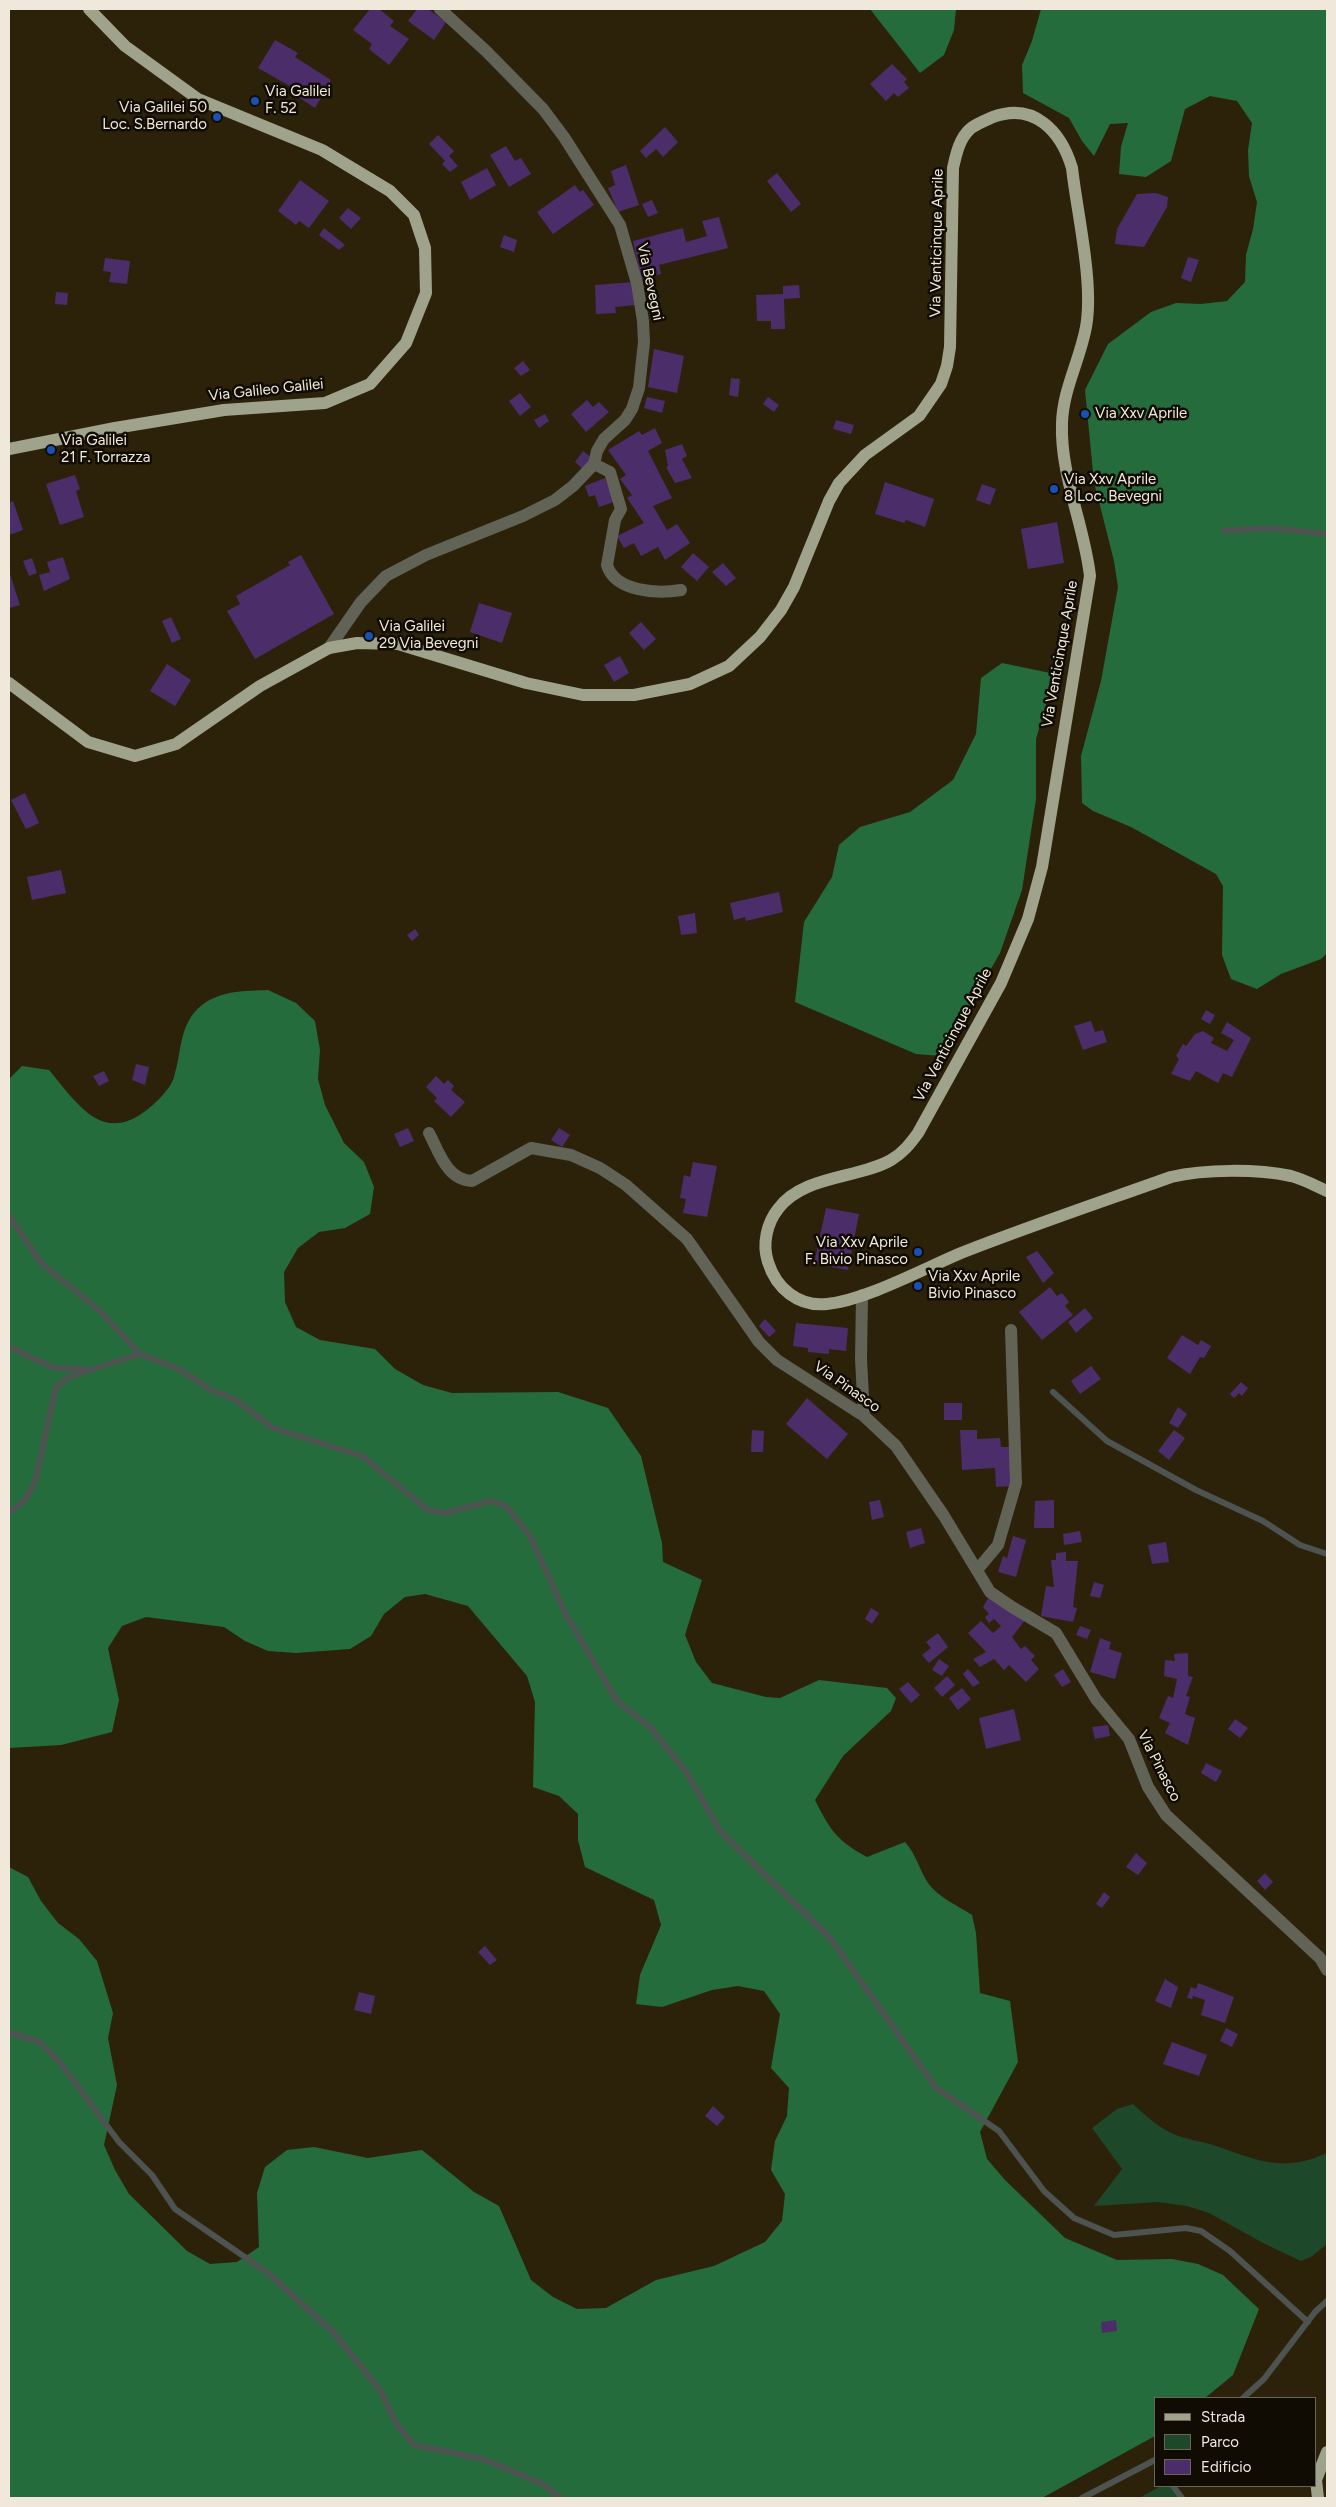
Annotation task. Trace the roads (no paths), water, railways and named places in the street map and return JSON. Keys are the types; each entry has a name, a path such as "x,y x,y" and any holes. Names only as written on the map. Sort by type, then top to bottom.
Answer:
{"main road":[{"name":"Via Galileo Galilei","path":"9,449 115,428 224,410 325,402 370,384 406,343 426,292 425,248 414,214 390,190 322,150 198,99 125,46 89,9"},
{"name":"Via Venticinque Aprile","path":"329,648 358,643 398,644 526,684 584,695 634,694 661,690 690,684 729,666 760,637 785,602 794,587 829,501 839,483 864,455 920,416 940,384 947,366 950,347 953,168 957,149 969,130 985,120 1009,111 1029,116 1047,126 1059,138 1072,168 1088,289 1086,327 1067,388 1062,422 1063,460 1087,550 1090,576 1042,867 1028,919 1001,983 918,1133 905,1150 890,1161 810,1186 788,1199 778,1208 770,1222 765,1239 765,1256 772,1274 788,1295 806,1303 826,1305 862,1295 962,1253 1171,1177 1192,1172 1221,1171 1292,1176 1327,1191"},
{"path":"9,683 88,742 135,756 176,744 260,686 329,648"},
{"path":"1318,2498 1316,2480 1327,2452"}],"street":[{"name":"Via Bevegni","path":"329,648 360,602 386,576 426,555 523,516 555,500 586,475 594,464 597,451 604,440 625,420 632,410 639,388 644,342 643,321 637,283 620,226 564,137 543,109 440,9"},
{"path":"594,464 610,472 621,509 616,520 610,547 607,565 609,572 624,584 659,594 681,590"},
{"name":"Via Pinasco","path":"429,1133 446,1165 455,1176 463,1180 472,1181 531,1148 571,1155 600,1168 626,1185 687,1239 759,1342 777,1360 864,1416 896,1446 944,1516 990,1592 1056,1633 1096,1699 1129,1739 1148,1787 1166,1815 1320,1958 1327,1970"},
{"path":"862,1295 861,1358 864,1416"},
{"path":"977,1570 998,1545 1016,1483 1010,1330"}],"waterway":[{"path":"1224,531 1270,528 1327,534"},
{"path":"9,1216 41,1263 100,1311 140,1354 179,1369 211,1390 236,1400 273,1428 362,1456 428,1510 445,1513 491,1501 506,1506 530,1536 566,1615 617,1701 650,1727 687,1773 720,1831 831,1939 936,2088 999,2131 1044,2191 1074,2218 1114,2235 1186,2228 1201,2231 1230,2251 1308,2322"},
{"path":"9,1347 54,1368 85,1369"},
{"path":"9,1513 25,1500 35,1482 56,1387 69,1377 140,1354"},
{"path":"1053,1392 1107,1441 1196,1490 1263,1521 1300,1545 1327,1554"},
{"path":"9,2033 38,2041 59,2061 119,2142 152,2175 175,2209 268,2273 333,2332 380,2390 397,2425 414,2445 483,2459 543,2484 561,2498"},
{"path":"1244,2397 1264,2379 1315,2312 1327,2301"},
{"path":"1082,2498 1154,2461"},
{"path":"1174,2487 1182,2498"}],"place":[{"name":"Via Galilei F. 52","path":"255,101"},
{"name":"Via Galilei 50 Loc. S.Bernardo","path":"217,117"},
{"name":"Via Xxv Aprile","path":"1085,414"},
{"name":"Via Galilei 21 F. Torrazza","path":"51,450"},
{"name":"Via Xxv Aprile 8 Loc. Bevegni","path":"1054,489"},
{"name":"Via Galilei 29 Via Bevegni","path":"369,636"},
{"name":"Via Xxv Aprile F. Bivio Pinasco","path":"918,1252"},
{"name":"Via Xxv Aprile Bivio Pinasco","path":"918,1286"}]}
